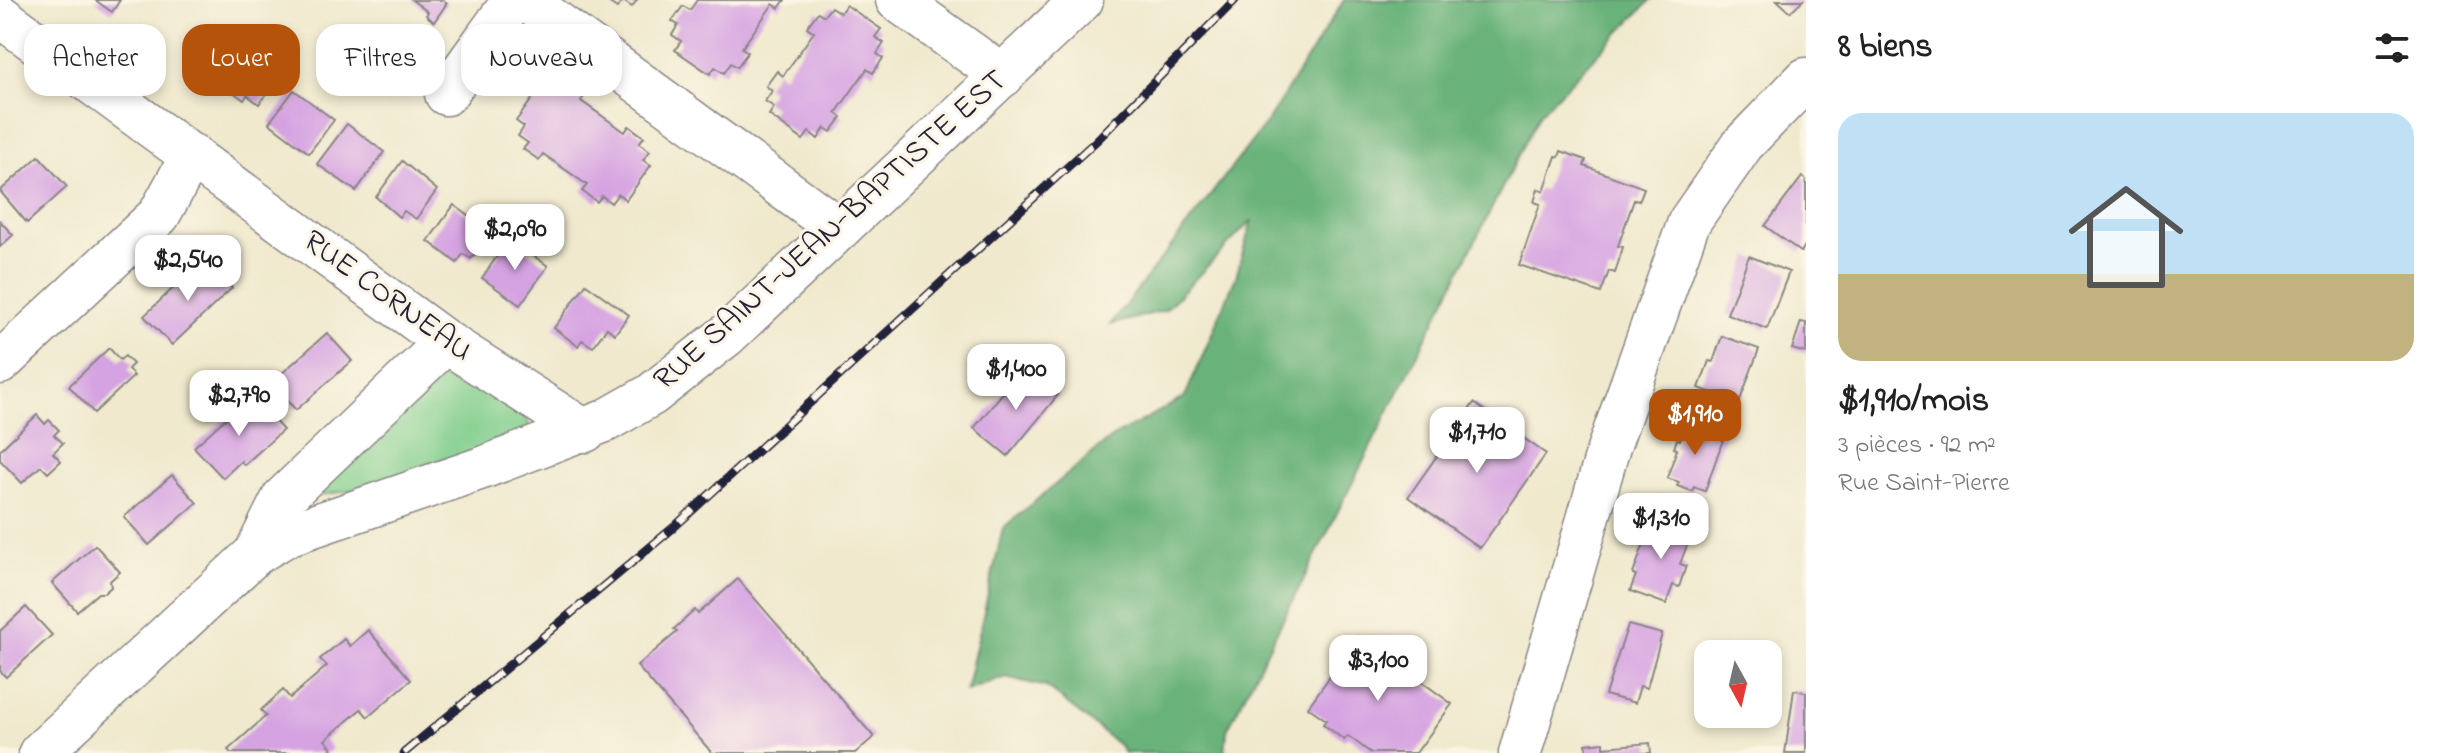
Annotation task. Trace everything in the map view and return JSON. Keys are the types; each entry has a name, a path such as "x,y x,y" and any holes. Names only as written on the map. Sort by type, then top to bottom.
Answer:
{"street":[{"path":"446,94 514,0"},
{"path":"526,0 839,229"},
{"path":"897,0 1003,76"},
{"name":"RUE SAINT-JEAN-BAPTISTE EST","path":"40,753 255,554 287,535 585,431 651,395 727,335 1082,0"},
{"name":"RUE CORNEAU","path":"0,16 446,342 585,431"},
{"path":"1520,753 1609,447 1689,222 1743,144 1806,79"},
{"path":"0,363 159,215 192,155"},
{"path":"255,554 283,498 446,342"}],"green space":[{"path":"1344,0 1651,0 1540,113 1227,730 1225,753 1124,753 1119,745 1046,687 1006,677 966,691 1003,528 1111,438 1185,397 1236,277 1252,220 1165,310 1110,325 1267,122"},
{"path":"459,370 527,417 530,430 521,444 348,491 321,495 314,492 427,379"}],"building":[{"path":"95,0 120,0 112,12"},
{"path":"412,0 443,0 447,3 434,22 426,15 428,12"},
{"path":"605,0 637,0 632,7 623,1 617,8"},
{"path":"697,0 785,0 779,8 773,4 742,48 748,52 737,67 731,63 724,73 715,67 710,74 675,50 681,41 672,35 678,25 672,21 683,6 690,10"},
{"path":"1777,0 1803,0 1790,12"},
{"path":"846,5 881,29 875,37 884,43 877,54 883,58 873,73 867,69 836,113 842,117 831,132 825,128 818,139 809,132 803,140 769,115 774,107 765,101 772,91 766,86 777,71 783,76 814,32 807,27 818,12 824,16 831,7 840,13"},
{"path":"300,94 334,120 309,153 269,123 289,96"},
{"path":"248,96 265,96 259,104"},
{"path":"534,96 584,96 581,101 625,132 629,126 644,137 639,143 650,151 643,160 651,165 626,200 618,194 611,203 602,196 597,202 582,191 587,185 543,154 539,160 523,149 528,143 518,136 524,127 516,121"},
{"path":"347,124 384,152 356,191 317,164"},
{"path":"1561,151 1586,160 1584,166 1644,188 1639,201 1634,200 1618,246 1623,247 1615,273 1609,271 1601,293 1519,265 1540,204 1534,202 1538,189 1544,191 1556,156 1559,157"},
{"path":"39,156 67,187 27,223 0,191"},
{"path":"402,161 437,190 416,219 404,211 399,217 376,197"},
{"path":"1802,177 1806,180 1806,244 1801,252 1765,226"},
{"path":"454,205 491,232 471,259 463,254 457,263 428,241"},
{"path":"0,221 13,235 0,247"},
{"path":"509,239 548,266 520,305 482,278"},
{"path":"1749,256 1789,272 1767,329 1727,314"},
{"path":"207,261 232,288 172,345 144,316 189,273 192,275"},
{"path":"586,284 629,315 615,334 607,328 593,347 582,340 578,346 554,328"},
{"path":"1801,322 1806,323 1806,353 1792,349"},
{"path":"327,333 352,361 296,410 271,383"},
{"path":"1722,336 1759,349 1739,403 1699,388"},
{"path":"109,348 120,360 125,356 133,364 128,369 134,376 94,413 69,386"},
{"path":"1024,367 1058,395 1008,456 974,428"},
{"path":"263,398 275,411 270,416 283,430 244,465 241,461 223,478 194,447 233,412 238,418"},
{"path":"1474,403 1546,454 1480,548 1408,497 1446,443 1441,440 1449,429 1453,432"},
{"path":"37,415 45,424 49,420 59,430 54,435 63,443 53,453 61,461 48,473 41,466 22,483 0,460 0,450"},
{"path":"1687,421 1725,434 1705,491 1677,486 1679,482 1667,478 1677,449 1674,448 1677,439 1680,440"},
{"path":"172,475 197,503 149,545 124,517"},
{"path":"1653,518 1692,532 1680,564 1686,566 1679,587 1673,585 1666,604 1630,591"},
{"path":"95,545 120,572 110,581 111,587 104,593 98,593 77,611 52,583"},
{"path":"738,579 874,737 855,753 712,753 637,666 677,632 674,629 695,610 698,614"},
{"path":"26,607 52,635 6,677 0,671 0,631"},
{"path":"1628,625 1662,634 1647,688 1640,686 1635,703 1605,695"},
{"path":"368,630 411,680 368,717 361,709 325,740 332,748 327,753 231,753 228,750 266,716 261,710 283,690 290,698 327,666 320,659 344,639 350,646"},
{"path":"1359,636 1452,704 1416,753 1371,753 1348,736 1344,740 1323,724 1326,720 1308,707"},
{"path":"1794,690 1806,692 1806,753 1785,753"},
{"path":"1604,742 1604,747 1650,743 1651,753 1587,753 1586,744"}],"railway":[{"path":"404,753 673,528 1097,140 1235,0"}]}
